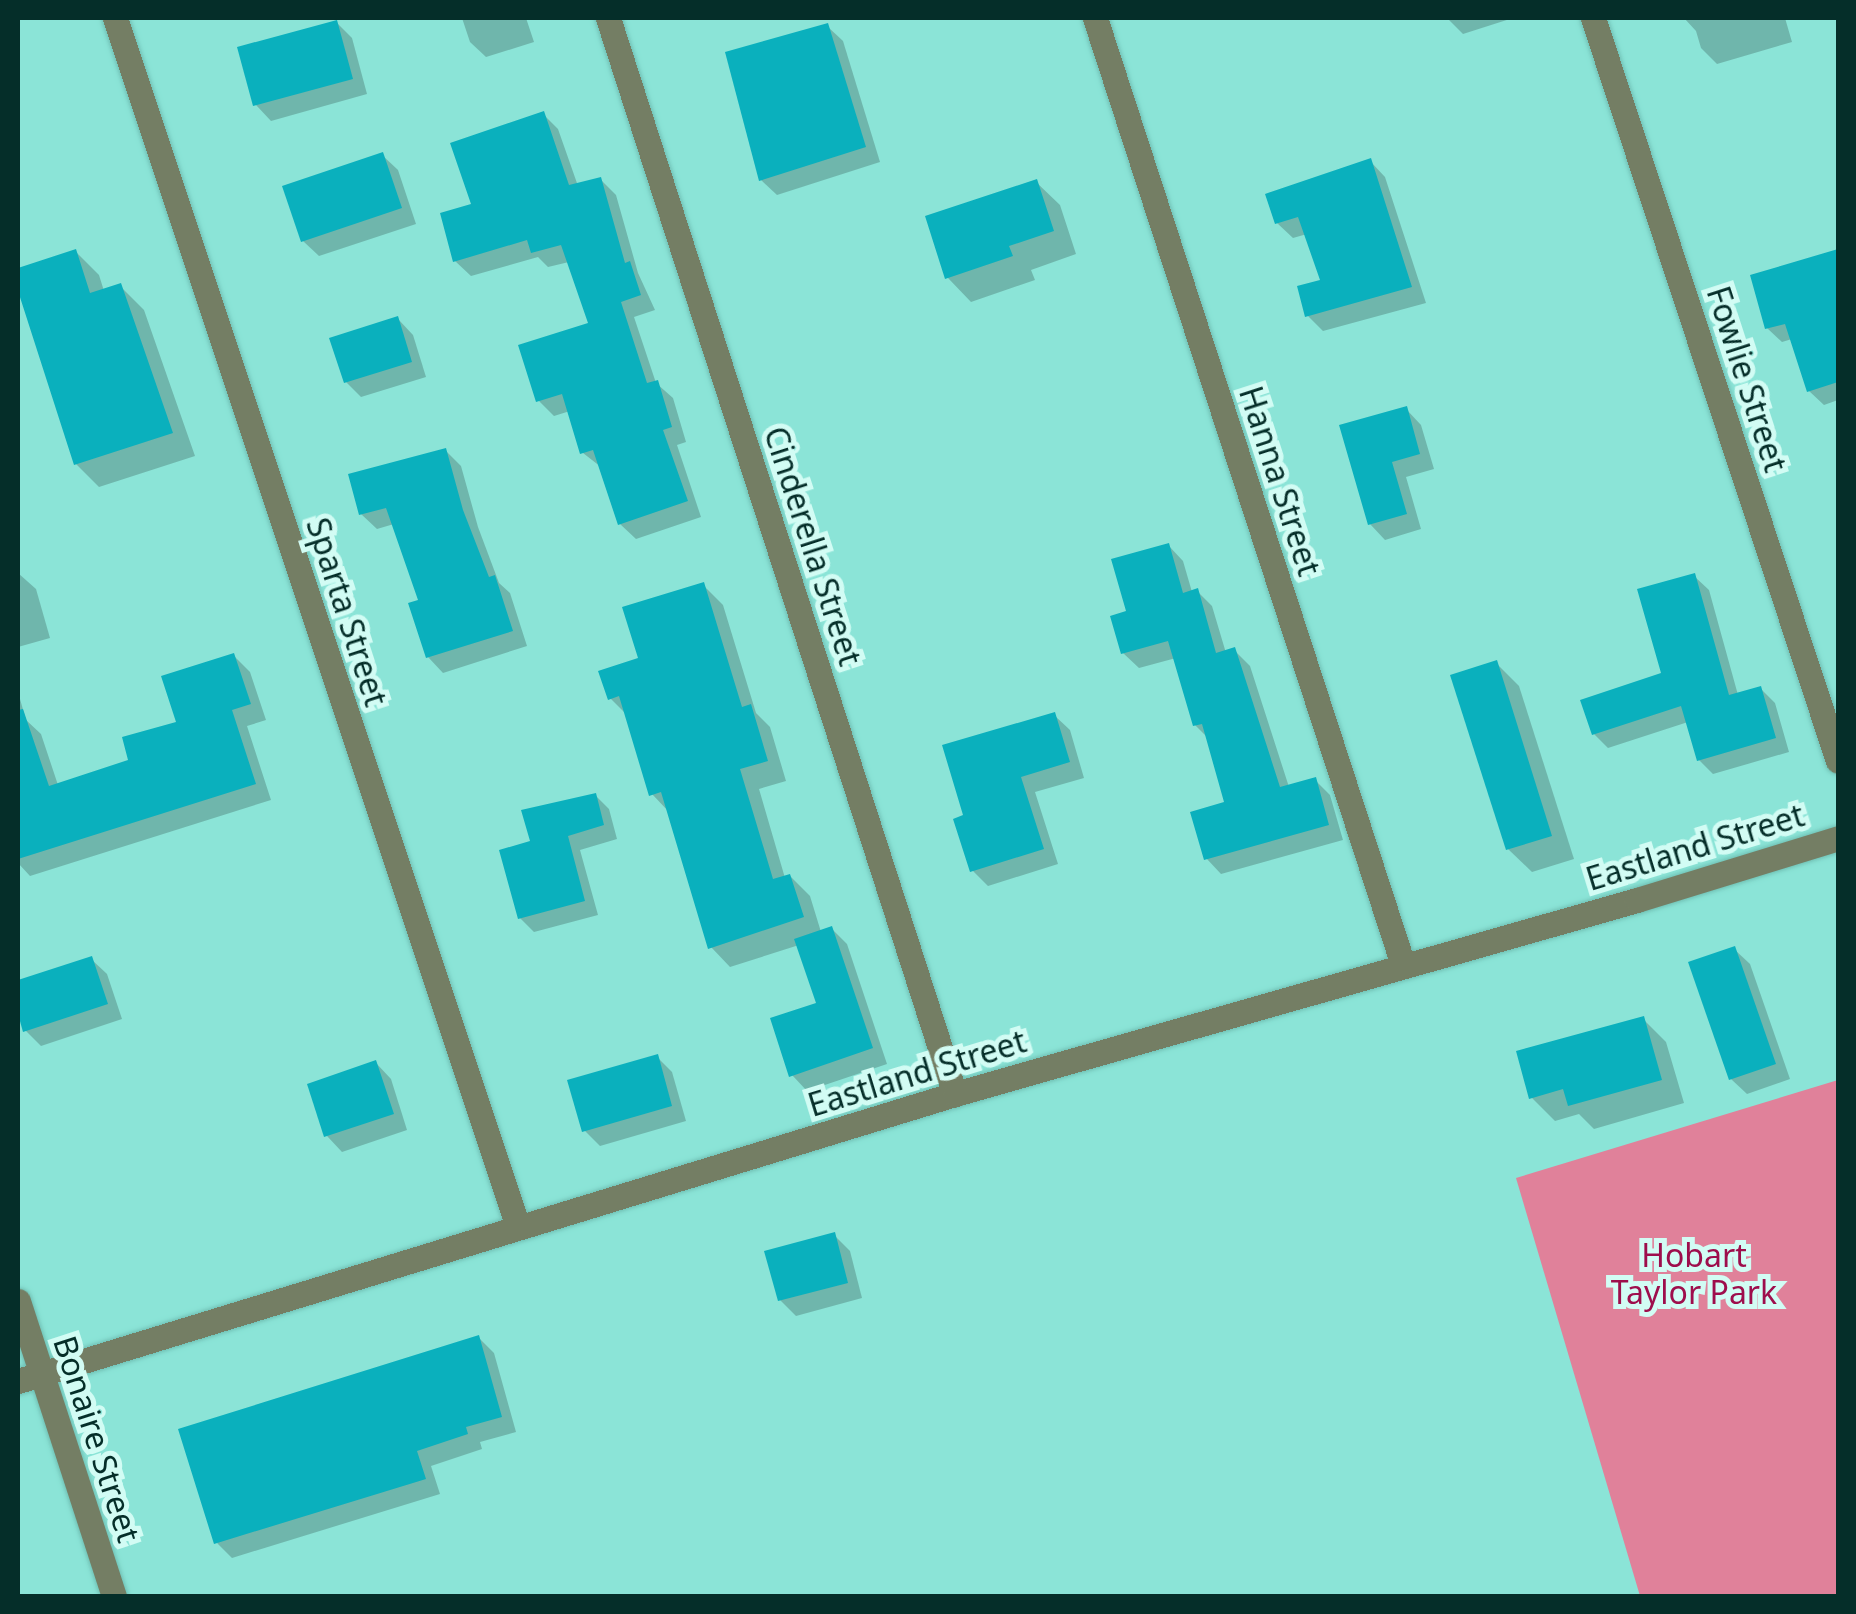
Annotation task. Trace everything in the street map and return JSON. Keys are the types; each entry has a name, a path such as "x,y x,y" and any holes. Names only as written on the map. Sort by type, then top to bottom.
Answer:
{"street":[{"name":"Sparta Street","path":"115,18 518,1227"},
{"name":"Cinderella Street","path":"608,18 955,1094"},
{"name":"Hanna Street","path":"1095,18 1404,966"},
{"name":"Fowlie Street","path":"1593,18 1838,761"},
{"name":"Eastland Street","path":"30,1378 955,1094 1838,838"},
{"name":"Bonaire Street","path":"18,1302 30,1378 114,1596"}],"green space":[{"name":"Hobart Taylor Park","path":"1838,1080 1838,1596 1640,1596 1516,1178"}],"building":[{"path":"337,20 353,79 253,106 237,47"},
{"path":"828,23 866,147 759,181 725,52"},
{"path":"544,111 569,185 601,177 625,263 630,261 641,295 621,302 647,383 658,380 672,427 663,430 688,501 618,525 593,450 580,454 562,394 536,402 518,345 588,323 561,245 531,253 527,240 453,262 440,213 471,204 450,143"},
{"path":"383,152 402,208 301,242 282,186"},
{"path":"1371,158 1412,287 1305,317 1297,286 1320,280 1298,217 1275,224 1265,194"},
{"path":"1037,179 1054,231 1009,246 1013,256 945,279 925,216"},
{"path":"76,249 90,293 121,283 173,433 74,465 18,291 18,268"},
{"path":"1838,249 1838,382 1807,392 1785,324 1765,329 1750,275"},
{"path":"398,316 412,362 344,383 329,338"},
{"path":"1407,406 1420,454 1392,462 1407,514 1368,525 1339,425"},
{"path":"446,448 463,510 489,577 495,575 513,631 426,658 408,603 418,600 386,508 359,515 348,474"},
{"path":"1169,543 1183,593 1198,588 1216,653 1235,647 1280,787 1316,777 1329,825 1204,860 1190,812 1224,802 1202,724 1193,726 1168,641 1121,654 1110,616 1126,611 1111,559"},
{"path":"1695,573 1729,695 1761,686 1776,738 1697,761 1681,706 1592,735 1580,700 1661,673 1637,589"},
{"path":"704,582 742,707 751,704 768,761 740,769 773,879 790,874 804,917 708,949 661,792 649,796 619,696 608,700 598,671 638,658 622,607"},
{"path":"234,653 251,704 232,710 256,784 18,859 18,710 23,709 49,786 128,760 122,737 176,722 161,676"},
{"path":"1497,660 1552,836 1506,850 1450,675"},
{"path":"1055,712 1070,762 1021,777 1044,849 970,872 953,819 963,815 942,745"},
{"path":"596,793 604,825 568,836 585,901 518,919 499,850 530,841 521,810"},
{"path":"832,926 873,1048 789,1077 770,1018 816,1003 794,939"},
{"path":"1735,946 1776,1064 1729,1080 1688,962"},
{"path":"92,956 108,1004 23,1032 18,1014 18,980"},
{"path":"1644,1016 1662,1080 1568,1106 1563,1089 1529,1099 1516,1051"},
{"path":"658,1054 672,1106 582,1132 567,1080"},
{"path":"376,1060 394,1114 324,1137 307,1084"},
{"path":"835,1232 848,1283 778,1301 764,1251"},
{"path":"479,1335 502,1417 466,1427 468,1434 417,1451 426,1479 214,1544 178,1429"}]}
